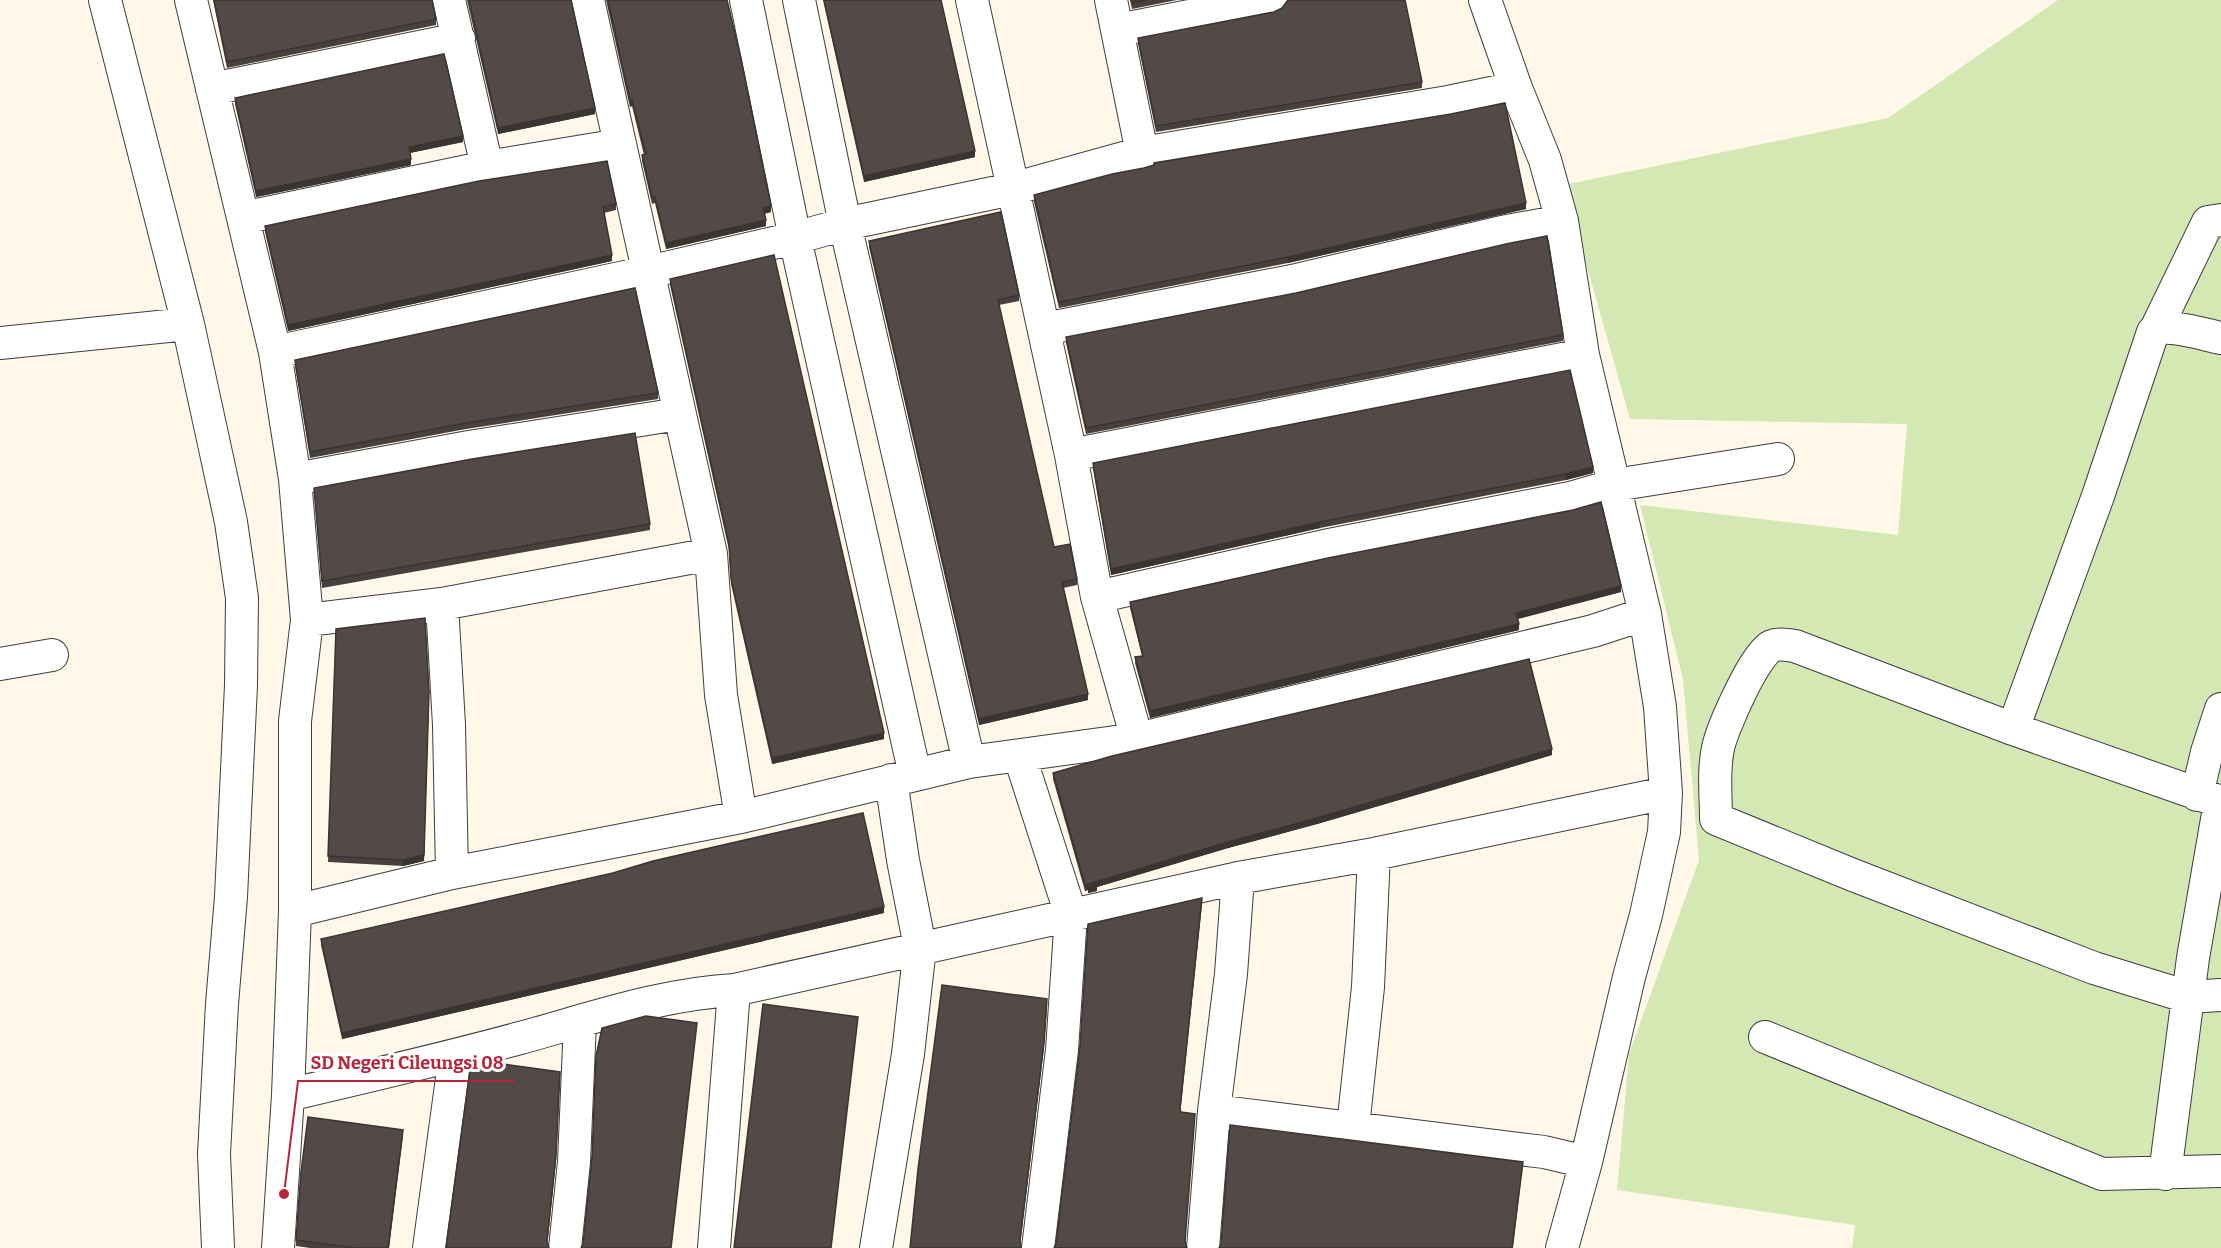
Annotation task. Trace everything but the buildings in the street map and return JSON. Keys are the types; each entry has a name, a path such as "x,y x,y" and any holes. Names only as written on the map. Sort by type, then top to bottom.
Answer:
{"street":[{"path":"105,0 188,324 231,522 242,598 241,685 231,897 222,1004 214,1154 218,1248"},
{"path":"192,0 275,352 295,479 307,620 295,721 295,911 288,1095 278,1248"},
{"path":"449,0 487,167"},
{"path":"588,0 711,554 722,695 741,817"},
{"path":"746,0 903,777 903,860 920,947 908,1054 876,1248"},
{"path":"799,0 845,224 969,762"},
{"path":"972,0 1071,455 1096,597 1137,740"},
{"path":"1112,0 1142,153"},
{"path":"1118,30 1271,0"},
{"path":"1485,0 1516,88 1545,160 1562,221 1583,356 1645,615 1660,707 1666,793 1664,832 1646,915 1629,977 1586,1162 1562,1248"},
{"path":"213,89 459,39"},
{"path":"275,352 648,272 845,224 1012,189 1142,153 1448,102 1516,88"},
{"path":"243,218 487,167 620,145"},
{"path":"2013,729 2098,496 2153,332 2208,222 2221,220"},
{"path":"1044,329 1292,280 1502,232 1562,221"},
{"path":"0,343 188,324"},
{"path":"2156,329 2166,327 2221,338"},
{"path":"1071,455 1583,356"},
{"path":"295,479 469,447 679,414"},
{"path":"1096,597 1324,546 1570,498 1615,485 1778,459"},
{"path":"307,620 442,604 711,554"},
{"path":"442,604 449,725 452,873"},
{"path":"295,911 452,873 741,817 969,762 1137,740 1593,631 1645,615"},
{"path":"1716,819 1718,748 1759,657 1772,646 1783,644 1795,646 2013,729 2213,800"},
{"path":"0,664 52,655"},
{"path":"2164,1174 2213,800 2207,752 2221,709"},
{"path":"1020,757 1071,915 1062,1050 1038,1248"},
{"path":"288,1095 455,1056 705,991 734,990 1238,878 1374,854 1666,793"},
{"path":"1664,832 1716,819 2094,968 2188,997 2221,995"},
{"path":"1353,1127 1368,987 1374,854"},
{"path":"1203,1248 1214,1111 1232,974 1238,878"},
{"path":"714,1248 734,990"},
{"path":"566,1248 574,1162 580,1022"},
{"path":"1765,1037 2102,1174 2221,1171"},
{"path":"429,1248 455,1056"},
{"path":"1214,1111 1544,1152 1586,1162"}],"green space":[{"path":"2058,0 2221,0 2221,1248 1852,1248 1855,1225 1617,1190 1629,1054 1699,860 1683,679 1640,505 1898,535 1907,424 1630,419 1564,185 1888,118"}],"place":[{"name":"SD Negeri Cileungsi 08","path":"284,1194"}]}
